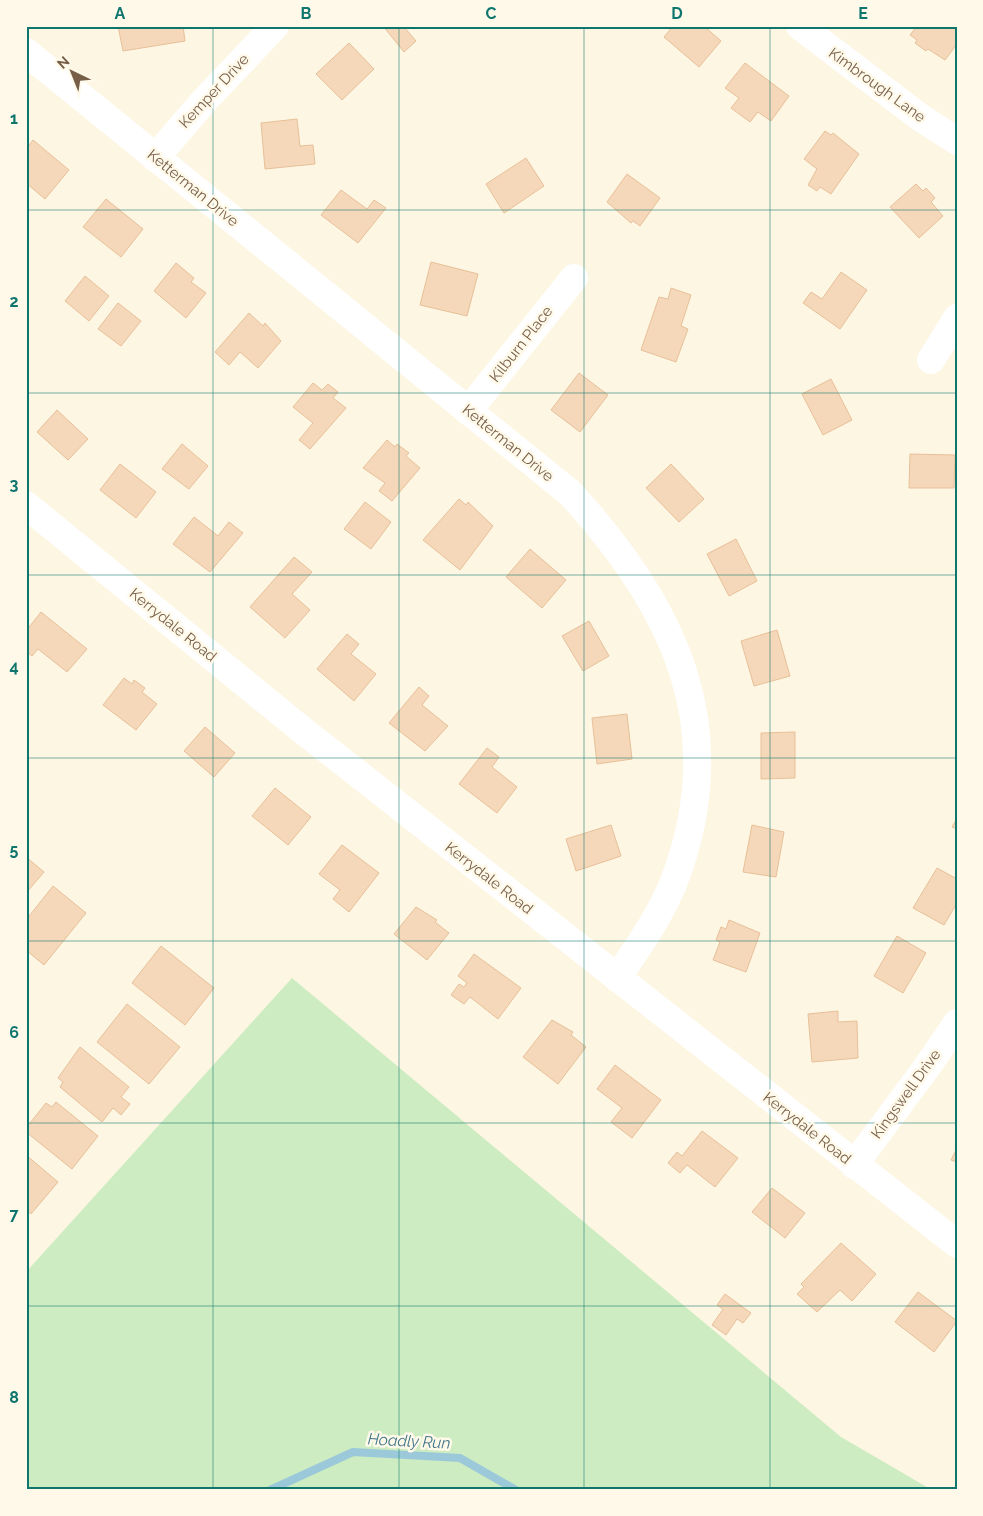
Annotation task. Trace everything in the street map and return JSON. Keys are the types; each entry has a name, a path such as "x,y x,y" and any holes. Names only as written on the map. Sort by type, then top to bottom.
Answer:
{"street":[{"name":"Kemper Drive","path":"155,158 204,101 275,26"},
{"name":"Kimbrough Lane","path":"800,26 913,112 957,141"},
{"name":"Ketterman Drive","path":"26,52 570,494 606,532 637,575 663,621 683,670 692,701 697,745 696,790 687,843 672,886 652,926 617,978"},
{"name":"Kilburn Place","path":"468,410 574,278"},
{"path":"931,360 957,318"},
{"name":"Kerrydale Road","path":"26,505 301,730 957,1244"},
{"name":"Kingswell Drive","path":"854,1165 927,1067 957,1023"}],"green space":[{"path":"292,978 841,1437 932,1490 26,1490 26,1272"}],"building":[{"path":"118,26 183,26 185,41 123,51"},
{"path":"383,26 407,26 405,28 416,41 404,52"},
{"path":"673,26 704,26 721,41 699,67 664,37"},
{"path":"917,26 957,26 957,44 945,60 928,49 926,51 915,43 917,40 910,35"},
{"path":"349,43 374,69 342,100 316,74"},
{"path":"745,63 789,96 771,121 758,112 750,122 731,108 739,98 725,88"},
{"path":"297,119 300,146 313,145 315,164 265,169 261,123"},
{"path":"825,131 831,135 833,133 859,154 831,194 820,187 817,191 808,185 817,169 804,159"},
{"path":"33,140 69,170 45,199 26,183 26,149"},
{"path":"526,158 544,186 504,213 486,184"},
{"path":"627,174 660,198 640,226 633,221 631,223 607,202"},
{"path":"916,184 923,191 926,188 935,198 931,202 943,216 919,238 890,207"},
{"path":"341,190 367,209 374,200 386,208 358,243 321,215"},
{"path":"106,199 143,229 121,257 83,227"},
{"path":"431,262 478,274 467,316 420,305"},
{"path":"176,263 194,278 191,282 206,293 186,318 154,291"},
{"path":"841,272 867,290 840,329 803,303 811,292 822,299"},
{"path":"85,276 109,296 89,321 65,301"},
{"path":"671,288 691,295 681,326 688,329 676,362 641,350 659,297 668,299"},
{"path":"118,303 141,321 121,346 98,329"},
{"path":"249,313 263,326 265,323 281,341 258,368 240,352 229,365 215,352"},
{"path":"579,373 608,395 580,432 551,410"},
{"path":"831,379 852,420 823,435 802,394"},
{"path":"313,383 322,390 328,384 338,392 333,398 346,408 310,449 299,440 313,423 293,407"},
{"path":"57,410 88,439 68,460 37,432"},
{"path":"387,440 395,447 397,444 409,453 406,456 420,468 392,501 379,491 385,483 363,468"},
{"path":"182,444 208,466 189,489 162,469"},
{"path":"910,454 955,455 954,488 909,488"},
{"path":"120,464 156,492 136,518 100,490"},
{"path":"671,464 704,499 679,522 646,488"},
{"path":"459,499 466,505 468,502 493,526 460,570 423,540"},
{"path":"365,502 391,522 371,549 344,529"},
{"path":"194,517 218,536 229,522 243,533 210,572 173,544"},
{"path":"736,539 757,581 729,596 707,554"},
{"path":"530,549 566,580 542,608 506,577"},
{"path":"294,557 312,572 292,594 310,610 285,638 250,607"},
{"path":"41,612 87,649 67,672 38,649 32,656 26,651 26,631"},
{"path":"589,621 609,656 583,671 562,636"},
{"path":"777,630 790,676 754,686 741,641"},
{"path":"347,634 359,644 351,654 376,674 354,701 317,669"},
{"path":"124,678 132,684 134,680 145,688 142,692 157,704 136,730 103,705"},
{"path":"419,687 429,696 422,705 448,726 425,751 389,723"},
{"path":"627,714 632,759 597,764 592,718"},
{"path":"205,727 235,753 214,777 184,751"},
{"path":"795,732 795,778 761,779 761,733"},
{"path":"487,748 499,757 492,767 517,787 497,813 459,784"},
{"path":"275,788 311,817 288,845 252,816"},
{"path":"957,818 957,829 952,827"},
{"path":"611,825 621,856 576,871 566,839"},
{"path":"752,825 784,832 776,877 743,872"},
{"path":"342,845 379,873 349,912 333,899 340,890 319,874"},
{"path":"26,857 44,872 26,893"},
{"path":"937,868 957,879 957,903 944,925 913,908"},
{"path":"53,886 86,913 44,965 26,950 26,920"},
{"path":"416,907 437,920 435,922 449,933 427,960 394,934"},
{"path":"729,920 760,933 746,972 713,960 720,942 716,940 721,927 726,929"},
{"path":"897,936 926,953 903,993 874,976"},
{"path":"161,946 214,988 185,1025 132,983"},
{"path":"474,954 521,988 498,1019 470,997 464,1004 451,995 459,984 464,987 467,983 458,976"},
{"path":"127,1004 180,1047 149,1084 97,1042"},
{"path":"838,1011 838,1022 857,1021 858,1058 812,1062 808,1014"},
{"path":"552,1020 573,1032 571,1035 586,1047 558,1084 523,1057"},
{"path":"80,1047 129,1087 121,1097 130,1104 121,1115 113,1108 102,1122 60,1087 63,1082 58,1078"},
{"path":"615,1065 661,1100 632,1138 611,1122 622,1108 597,1089"},
{"path":"56,1102 98,1136 72,1169 26,1132 26,1128 46,1103 52,1107"},
{"path":"702,1131 738,1158 715,1187 687,1165 680,1173 668,1163 677,1152 682,1156"},
{"path":"957,1148 957,1162 951,1160"},
{"path":"26,1155 58,1182 31,1214 26,1209"},
{"path":"772,1188 805,1213 785,1238 752,1212"},
{"path":"841,1243 876,1274 852,1301 840,1290 817,1312 797,1294 804,1287 801,1284"},
{"path":"918,1292 957,1321 934,1352 895,1322"},
{"path":"725,1294 751,1313 743,1323 737,1319 726,1335 712,1325 723,1309 717,1305"}],"waterway":[{"name":"Hoadly Run","path":"270,1490 353,1452 460,1458 516,1490"}]}
